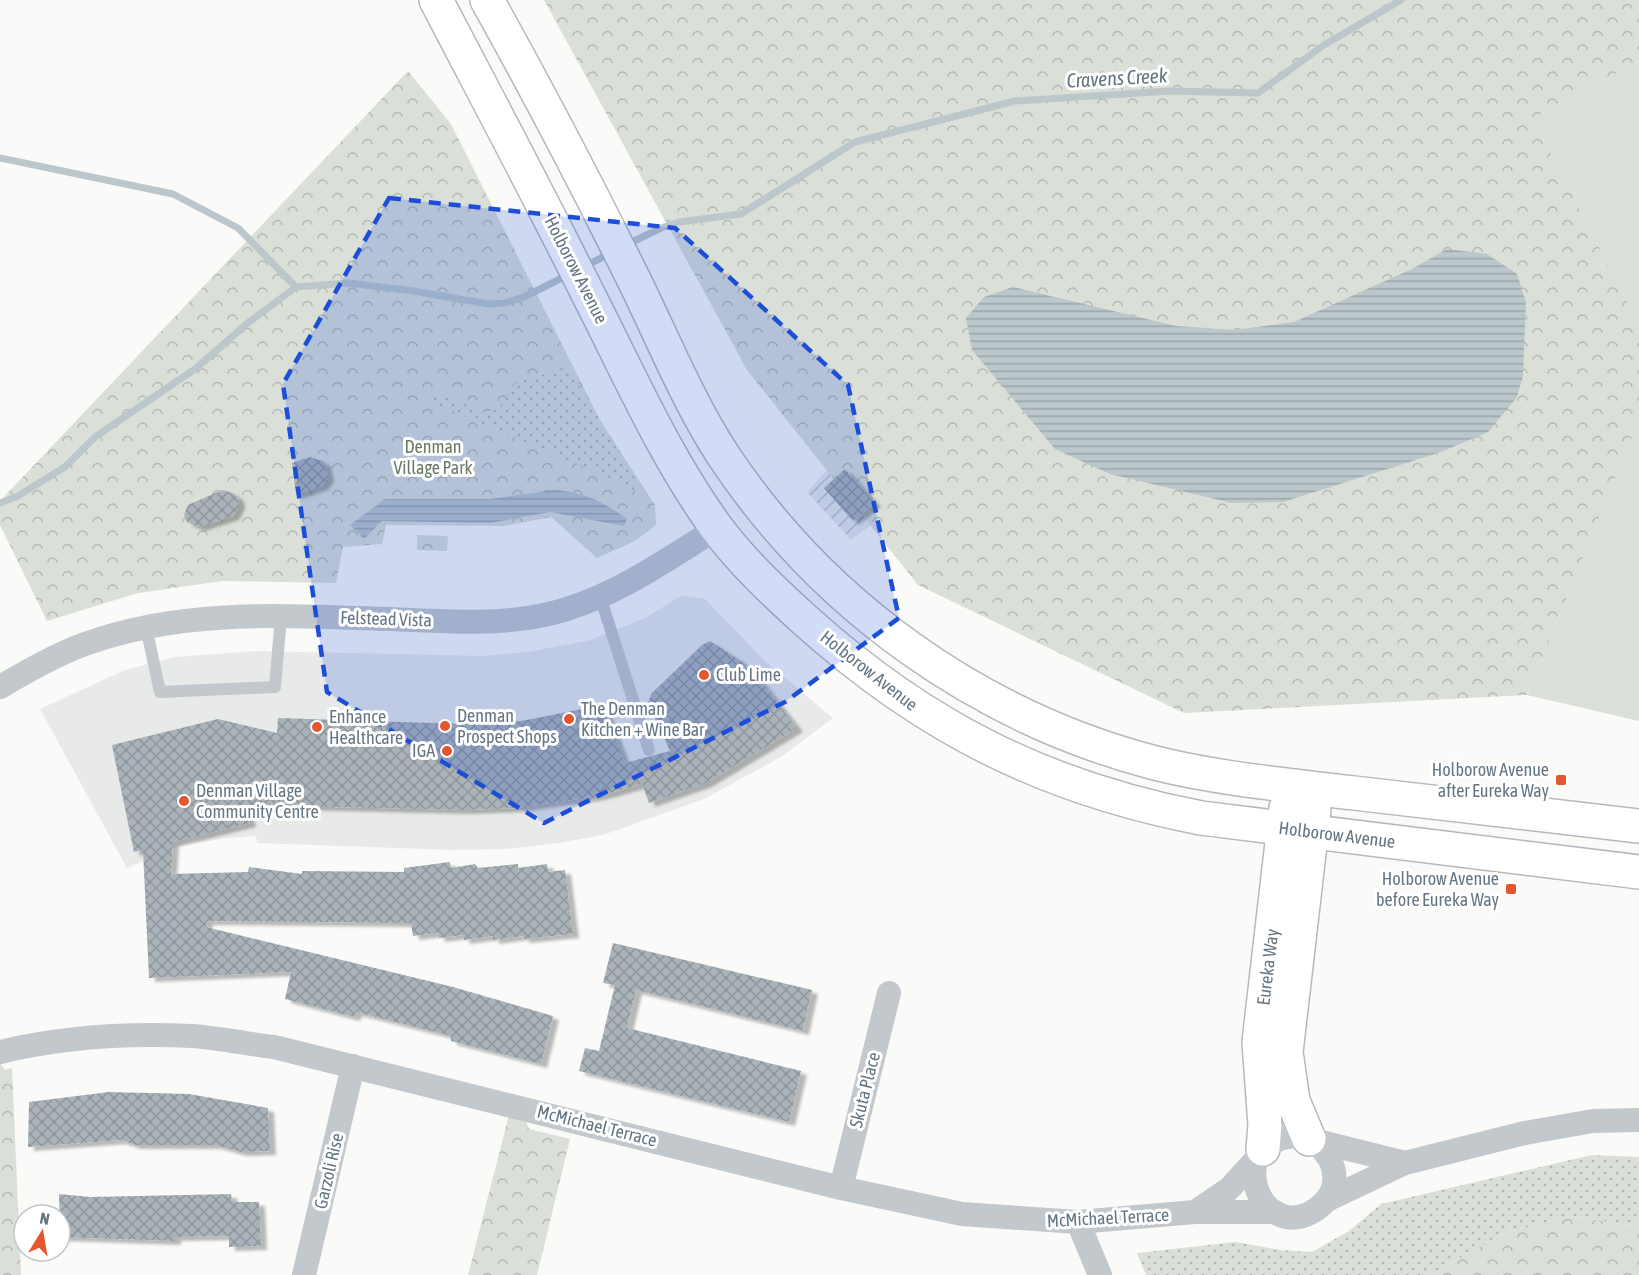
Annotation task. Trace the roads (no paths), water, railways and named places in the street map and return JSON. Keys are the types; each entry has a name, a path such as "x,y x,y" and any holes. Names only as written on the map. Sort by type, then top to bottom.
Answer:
{"main road":[{"name":"Holborow Avenue","path":"436,0 517,153 662,440 717,528 750,567 838,650 926,715 1009,759 1071,785 1151,808 1298,830 1639,872"},
{"path":"487,0 562,136 721,453 756,502 799,551 837,590 893,637 950,676 1018,714 1091,744 1156,763 1303,786 1639,826"},
{"name":"Felstead Vista","path":"717,528 756,502"},
{"name":"Eureka Way","path":"1303,786 1298,830 1286,1052 1293,1101 1312,1141"},
{"name":"Eureka Way","path":"1261,1154 1265,1125 1259,1042 1298,830"}],"street":[{"name":"Felstead Vista","path":"0,687 52,658 83,645 146,627 189,619 242,615 489,622 543,615 600,596 622,586 717,528"},
{"name":"Skuta Place","path":"841,1188 890,993"},
{"name":"McMichael Terrace","path":"0,1052 28,1045 111,1036 193,1036 274,1047 841,1188 962,1214 1078,1222 1195,1212 1275,1212"},
{"name":"Garzoli Rise","path":"304,1275 353,1066"},
{"path":"1405,1163 1312,1141 1284,1137 1261,1154 1254,1169 1257,1194 1275,1212 1297,1217 1308,1214 1326,1200 1405,1163 1525,1133 1593,1121 1639,1120"},
{"path":"1312,1141 1326,1151 1334,1176 1332,1189 1326,1200"},
{"name":"McMichael Terrace","path":"1195,1212 1229,1189 1261,1154"},
{"path":"1078,1222 1100,1275"}],"lane":[{"path":"600,596 649,750"},
{"path":"146,627 160,692 275,687 281,616"}],"waterway":[{"name":"Cravens Creek","path":"626,245 679,222 741,214 855,142 1015,101 1170,91 1258,93 1324,45 1401,0"},
{"path":"0,158 173,194 238,228 296,287"},
{"path":"583,267 611,253"},
{"path":"0,503 16,497 65,467 95,437 195,369 249,322 296,287 348,283 488,304 505,303 526,296 568,275"}],"place":[{"name":"Club Lime","path":"704,675"},
{"name":"The Denman Kitchen + Wine Bar","path":"569,719"},
{"name":"Denman Prospect Shops","path":"445,726"},
{"name":"Enhance Healthcare","path":"317,727"},
{"name":"IGA","path":"447,751"},
{"name":"Holborow Avenue after Eureka Way","path":"1561,780"},
{"name":"Denman Village Community Centre","path":"184,801"},
{"name":"Holborow Avenue before Eureka Way","path":"1511,889"}],"park label":[{"name":"Denman Village Park","path":"433,457"}]}
